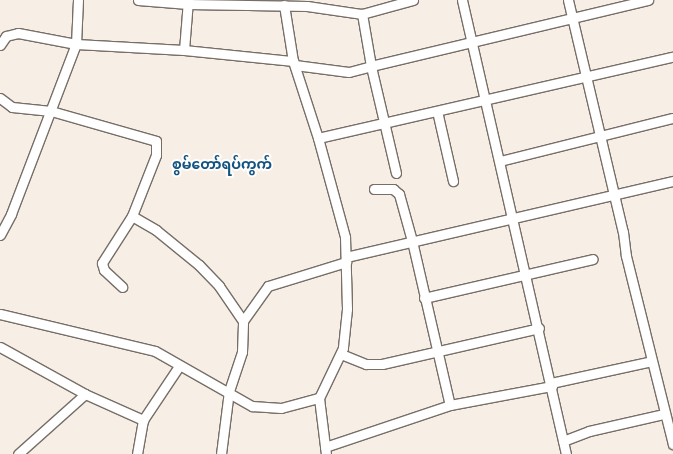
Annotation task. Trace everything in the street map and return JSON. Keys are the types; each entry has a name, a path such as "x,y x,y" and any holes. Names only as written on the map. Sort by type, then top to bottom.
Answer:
{"street":[{"path":"0,235 3,220 51,111 76,44 78,0"},
{"path":"138,0 284,5 362,14 387,3 413,0"},
{"path":"462,0 552,384 566,454"},
{"path":"568,0 664,414 673,444"},
{"path":"0,45 6,36 18,33 76,44 184,50 294,63 349,72 472,41 648,0"},
{"path":"184,50 188,2"},
{"path":"284,5 294,63 318,138 345,237 347,309 343,348 319,398 326,450 408,417 450,405 652,361"},
{"path":"362,14 383,123 396,173"},
{"path":"318,138 673,57"},
{"path":"0,98 12,107 51,111 156,141 156,155 132,216 102,263 104,270 122,287"},
{"path":"437,111 453,181"},
{"path":"500,161 673,118"},
{"path":"221,454 229,390 242,352 243,321 268,286 346,260 412,241 673,181"},
{"path":"374,189 397,191 412,241 450,405"},
{"path":"132,216 156,230 199,264 219,286 243,321"},
{"path":"424,298 593,259"},
{"path":"0,314 155,351 179,366 229,390 252,406 282,408 319,398"},
{"path":"341,354 366,364 382,364 437,353 539,328"},
{"path":"0,347 85,394 143,420"},
{"path":"135,453 143,420 179,366"},
{"path":"18,454 85,394"},
{"path":"563,441 589,431 664,414"}],"district":[{"name":"စွမ်တော်ရပ်ကွက်","path":"222,164"}]}
